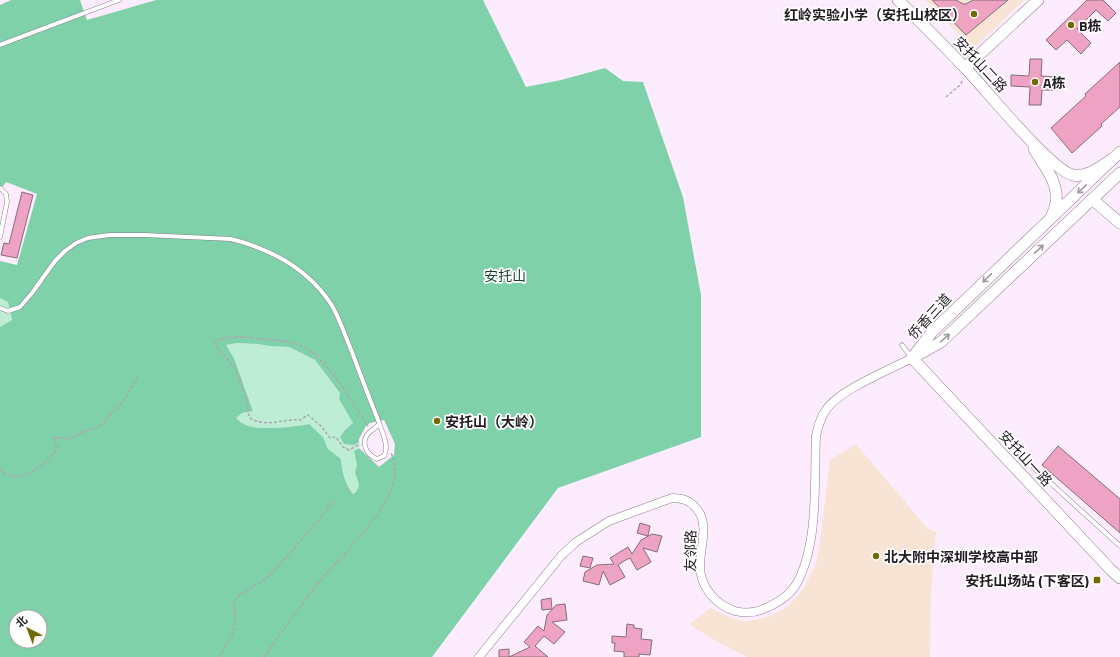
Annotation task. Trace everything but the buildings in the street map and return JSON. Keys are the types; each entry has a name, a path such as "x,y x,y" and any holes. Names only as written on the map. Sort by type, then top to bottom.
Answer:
{"street":[{"name":"安托山二路","path":"898,0 967,70 1024,133"},
{"path":"967,70 1038,0"},
{"path":"1024,133 1063,171 1072,175 1088,174 1117,155"},
{"path":"1024,133 1053,179 1056,188 1056,205 1053,214 1048,221"},
{"name":"侨香三道","path":"912,358 932,332 1117,155"},
{"name":"侨香三道","path":"912,358 941,342 1120,172"},
{"path":"1092,199 1120,223"},
{"name":"安托山一路","path":"912,358 1120,578"},
{"name":"友邻路","path":"479,657 551,568 576,542 609,521 672,498 683,498 692,503 700,512 704,527 700,567 705,585 718,602 736,611 748,612 761,610 776,604 789,594 797,583 806,558 813,531 816,436 819,422 826,410 835,400 846,392 912,358"}],"lane":[{"path":"0,45 119,0"},
{"path":"0,188 6,194 7,202 0,236"},
{"path":"0,308 8,311 20,307 60,256 76,243 88,238 110,235 145,235 231,239 244,242 278,257 301,272 317,286 326,298 340,323 379,424 387,450 384,456 377,459 370,455 365,443 366,436 379,424"},
{"path":"902,345 912,358"},
{"path":"1034,468 1120,546"}],"path":[{"path":"946,97 960,85 967,70"},
{"path":"365,443 349,450 343,447 336,437 330,438 321,426 308,415 300,420 295,419 280,422 261,422 252,420 249,417 247,400 234,367 216,345 215,341 221,338 249,338 290,342 303,346 325,365 371,431"},
{"path":"0,469 8,476 18,477 30,474 49,458 58,448 54,441 55,437 69,439 82,432 99,427 123,402 138,376"},
{"path":"264,657 322,580 361,535 385,502 392,487 395,473 394,460 391,453 387,450"},
{"path":"218,657 233,633 235,619 234,604 236,599 240,594 263,581 273,572 318,522 334,501"}],"shaded area":[{"name":"红岭实验小学（安托山校区）","path":"925,0 1024,0 973,49"},
{"name":"北大附中深圳学校高中部","path":"856,444 928,529 936,532 931,595 930,657 747,657 712,639 689,624 711,608 735,619 748,621 760,619 773,615 785,608 795,599 804,588 816,563 830,460"}],"green space":[{"name":"安托山","path":"11,0 80,0 87,20 156,0 483,0 526,87 561,80 605,68 623,81 643,82 683,197 701,295 701,437 558,488 432,657 0,657 0,327 12,320 8,302 0,298 0,261 17,265 37,194 6,182 0,190 0,5","holes":["237,343 289,347 315,360 340,393 339,399 353,423 340,437 344,444 354,445 359,442 359,439 366,426 370,423 384,420 395,444 394,455 379,467 359,448 354,451 357,465 355,472 359,485 356,492 353,494 344,478 341,459 328,449 323,437 309,424 259,428 246,425 236,418 242,413 253,411 234,358 226,345"]},
{"path":"0,298 8,302 12,321 0,327"},
{"path":"237,343 289,347 315,360 340,393 339,399 354,423 345,430 354,445 359,442 361,446 354,451 357,465 355,472 359,485 356,492 353,494 346,482 341,459 328,449 323,437 309,424 259,428 246,425 235,418 242,413 253,410 234,358 226,345"}],"place":[{"name":"红岭实验小学（安托山校区）","path":"974,14"},
{"name":"B栋","path":"1071,25"},
{"name":"A栋","path":"1035,82"},
{"name":"安托山（大岭）","path":"437,421"},
{"name":"北大附中深圳学校高中部","path":"876,556"},
{"name":"安托山场站 (下客区)","path":"1097,580"}]}
